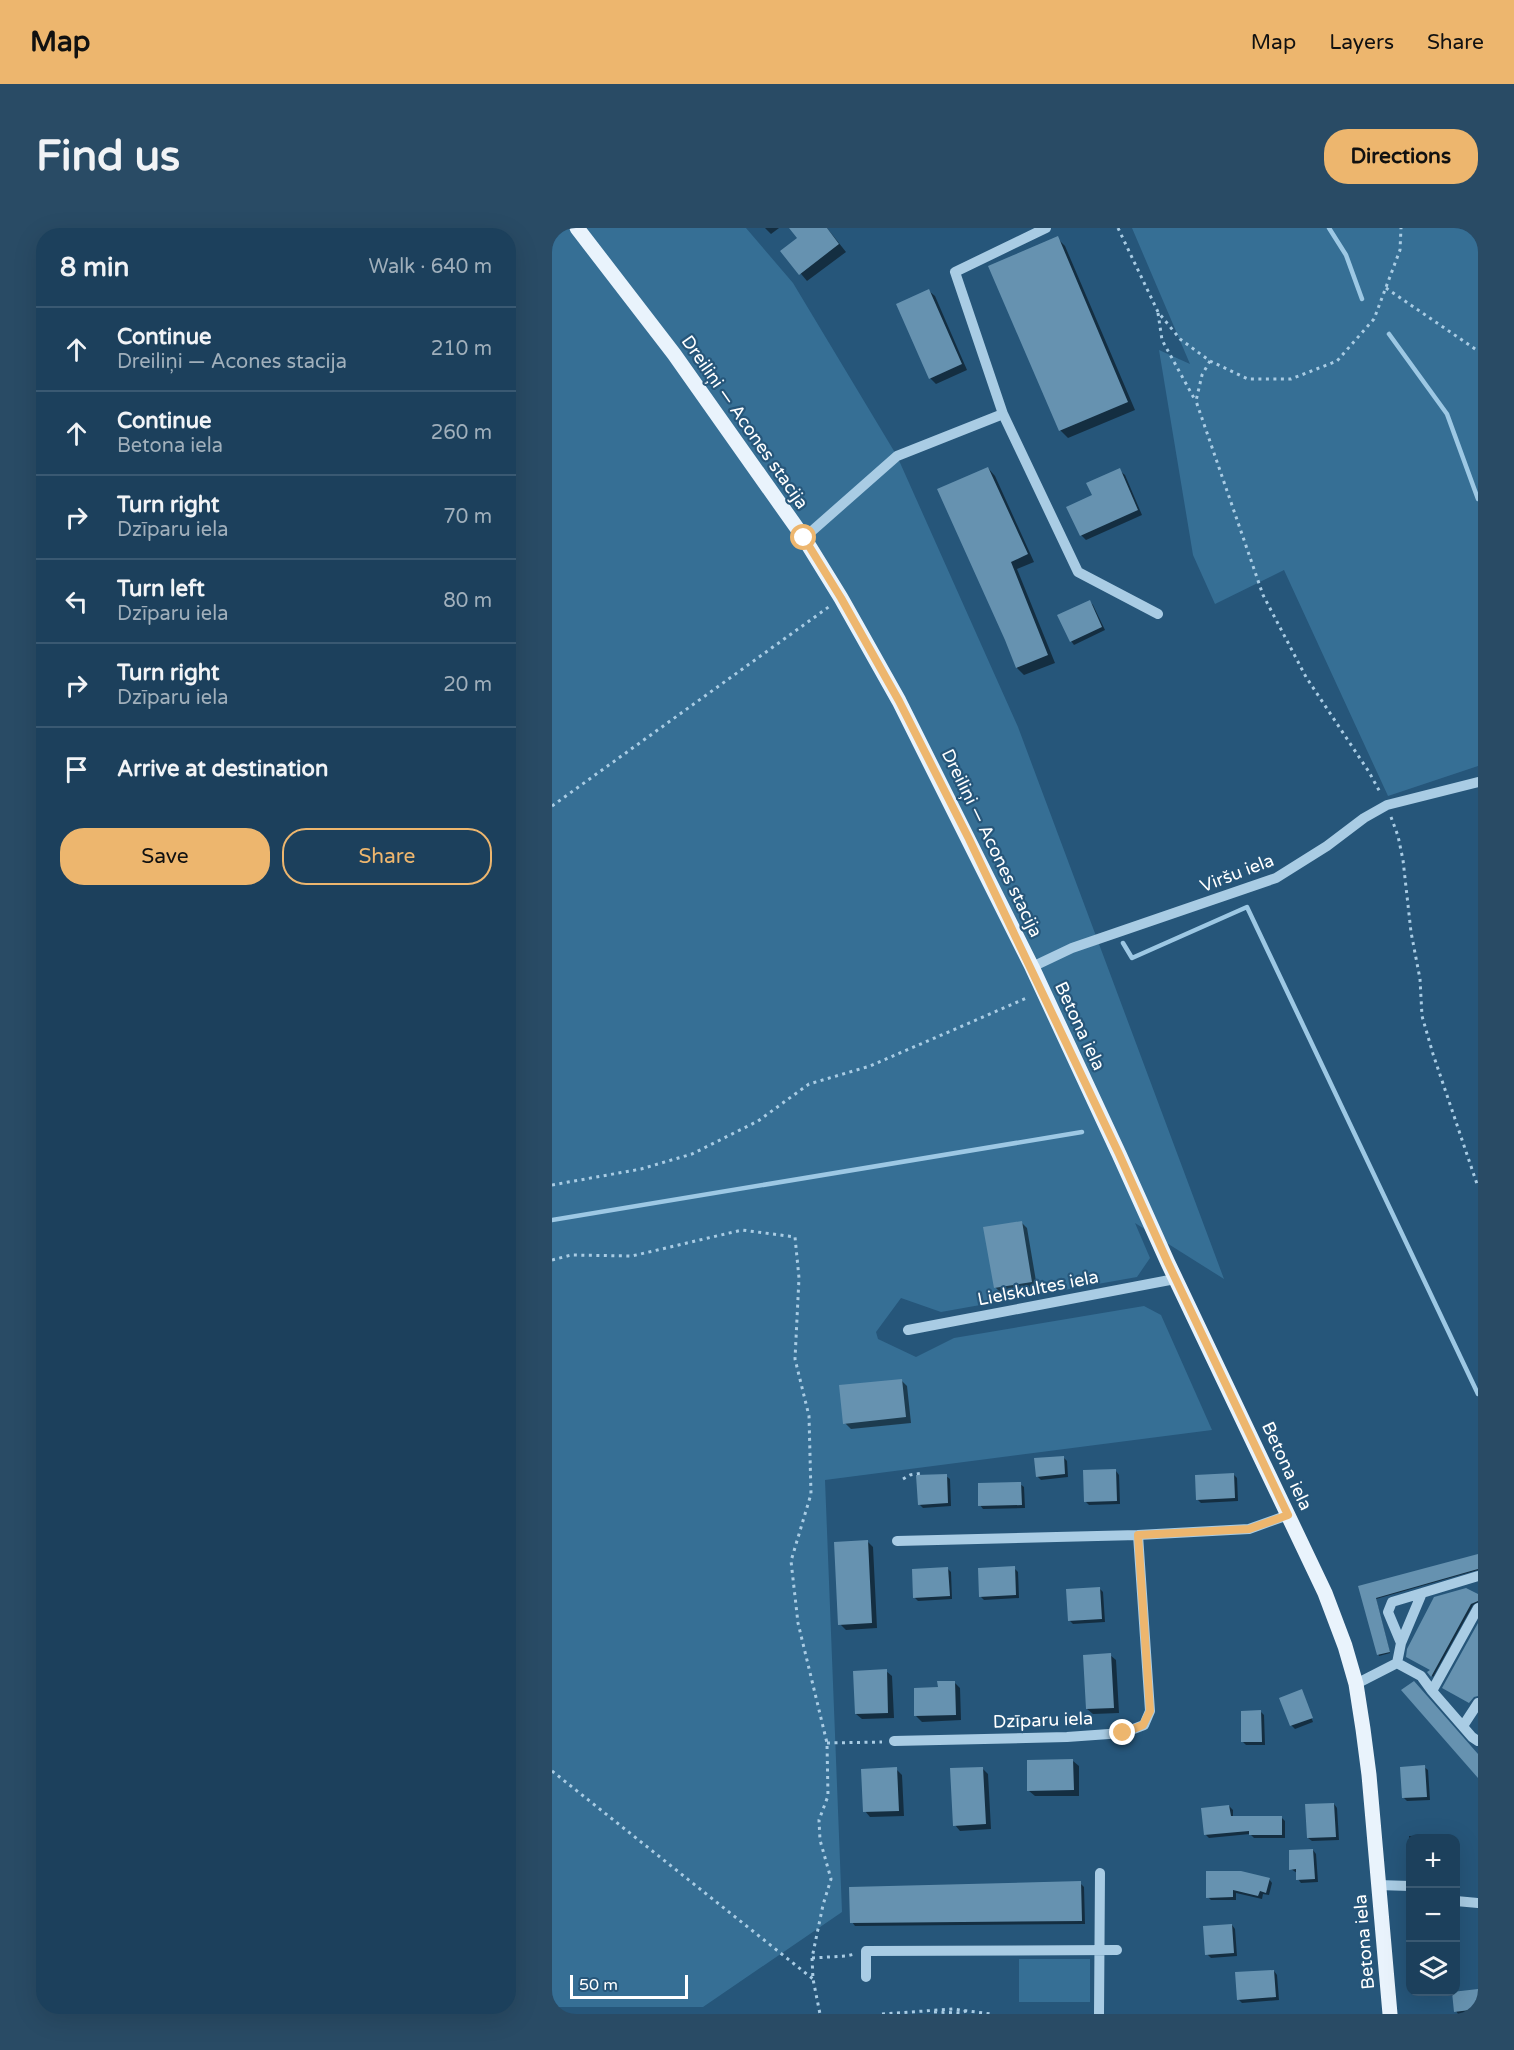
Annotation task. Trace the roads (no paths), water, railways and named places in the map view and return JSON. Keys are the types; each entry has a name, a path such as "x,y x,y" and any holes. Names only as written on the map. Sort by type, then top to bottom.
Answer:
{"main road":[{"name":"Dreiliņi — Acones stacija","path":"577,228 674,354 804,538 841,598 899,701 1032,968"},
{"name":"Betona iela","path":"1032,968 1175,1279 1325,1593 1346,1646 1356,1684 1369,1775 1390,2014"}],"street":[{"path":"1046,228 955,272 1003,414 1078,572 1158,614"},
{"path":"804,538 897,456 1003,414"},
{"name":"Viršu iela","path":"1032,968 1072,948 1276,878 1327,846 1364,818 1387,806 1478,782"},
{"name":"Lielskultes iela","path":"908,1330 1175,1279"},
{"path":"897,1541 1138,1535 1249,1529 1288,1515"},
{"name":"Dzīparu iela","path":"894,1741 1112,1734 1123,1733 1143,1725 1150,1711 1138,1535"},
{"path":"1401,1644 1388,1612 1392,1602 1478,1576"},
{"path":"1397,1663 1401,1644 1422,1593"},
{"path":"1432,1691 1478,1608"},
{"path":"1356,1684 1397,1663"},
{"path":"1397,1663 1421,1676 1472,1737 1478,1741"},
{"path":"1463,1726 1478,1703"},
{"path":"1099,2014 1100,1873"},
{"path":"1378,1885 1406,1886"},
{"path":"1460,1901 1478,1903"},
{"path":"866,1977 866,1951 1117,1950"}],"waterway":[{"path":"1329,228 1346,255 1362,299"},
{"path":"1389,334 1447,414 1478,499"},
{"path":"1123,943 1132,958 1247,907 1478,1394"},
{"path":"552,1220 1082,1132"}]}
